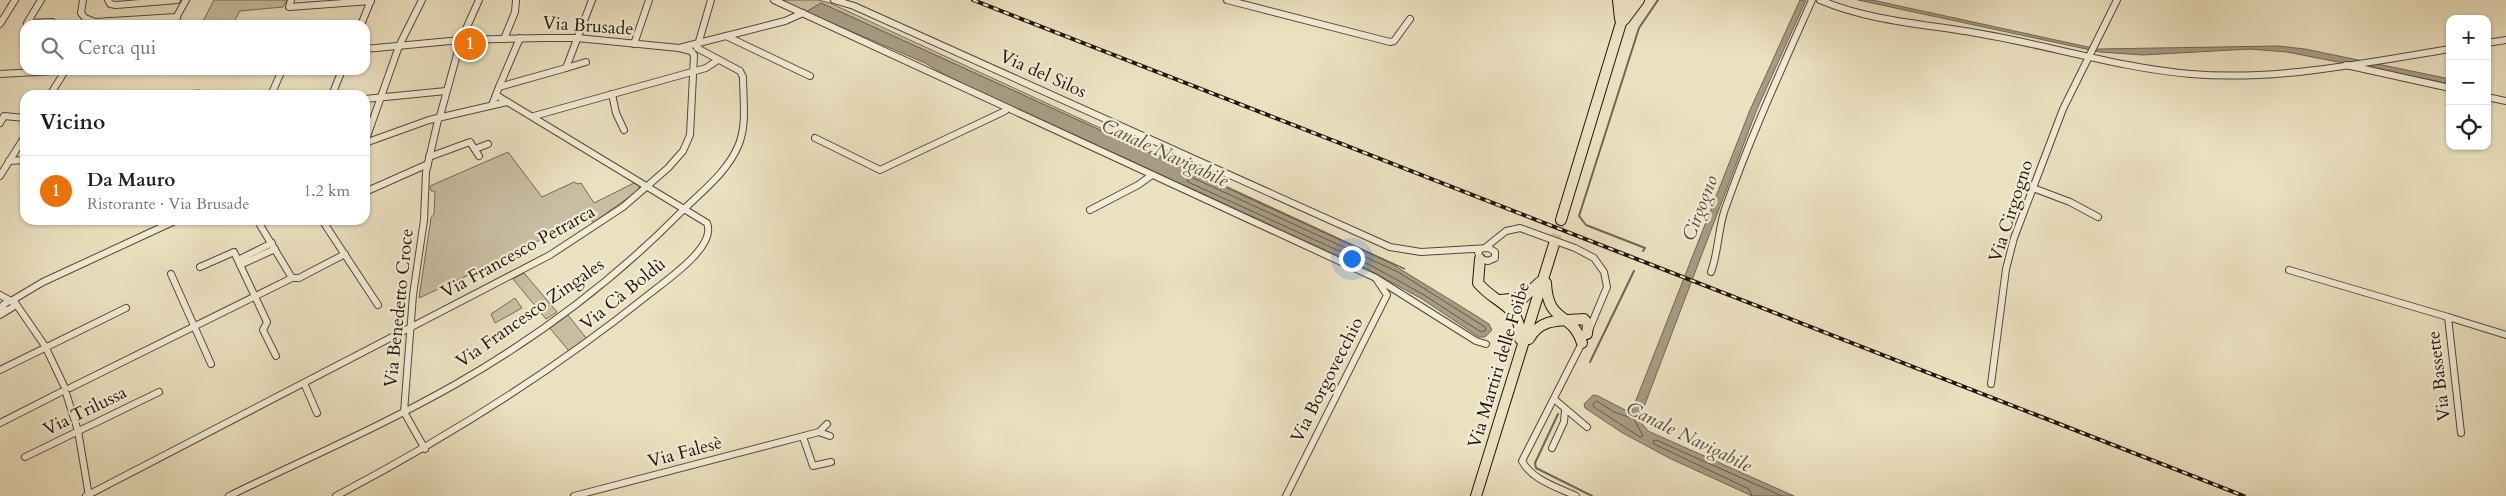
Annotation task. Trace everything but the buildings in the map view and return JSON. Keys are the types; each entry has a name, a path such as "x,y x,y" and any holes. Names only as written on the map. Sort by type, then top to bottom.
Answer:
{"highway":[{"path":"1618,0 1620,25"},
{"path":"1561,220 1628,0"},
{"path":"1620,25 1639,0"},
{"name":"Via Martiri delle Foibe","path":"1476,496 1554,244"},
{"path":"1485,254 1479,270 1478,283 1482,290 1511,308 1520,319 1522,330 1520,358"},
{"path":"1494,299 1516,301 1527,298 1546,272"},
{"path":"1546,272 1545,300 1548,306 1551,311 1568,320 1585,338"},
{"path":"1520,358 1534,329 1548,321 1584,319 1588,324 1585,338"}],"street":[{"path":"0,24 16,0"},
{"path":"29,20 41,0"},
{"path":"84,0 81,13 87,20"},
{"path":"108,0 110,4 116,5 177,0"},
{"path":"175,20 186,0"},
{"path":"290,0 289,7 292,8 371,1 362,20"},
{"path":"370,127 399,46 422,0"},
{"name":"Via Benedetto Croce","path":"425,449 404,412 410,328 423,228 429,161 446,90 461,40 479,0"},
{"path":"504,39 516,9 516,0"},
{"path":"566,68 592,0"},
{"path":"634,44 649,0"},
{"path":"698,44 711,0"},
{"path":"774,0 1376,278 1400,291 1476,341 1486,344"},
{"name":"Via del Silos","path":"834,0 863,10 1390,247 1417,252 1464,250 1485,254"},
{"path":"1227,0 1390,42 1394,41 1410,19"},
{"path":"1711,272 1716,258 1722,219 1732,187 1760,116 1812,0"},
{"path":"1820,0 1862,15 2092,52 2160,70 2224,76 2274,74 2446,50"},
{"name":"Via Cirgogno","path":"1991,384 2009,254 2063,109 2117,0"},
{"name":"Via Brusade","path":"370,49 461,40 520,38 577,38 679,48 794,19 803,13"},
{"path":"146,20 177,17"},
{"path":"726,36 810,76"},
{"path":"492,105 520,38"},
{"path":"2491,42 2506,40"},
{"name":"Via Francesco Zingales","path":"229,496 404,412 496,358 563,313 625,264 685,209 724,169 736,152 742,134 742,74 697,48 698,44"},
{"path":"679,48 691,51 694,57 706,54"},
{"name":"Via Francesco Petrarca","path":"88,496 550,255 608,218 674,162 688,141 694,57"},
{"path":"534,116 712,66 718,60"},
{"path":"499,86 586,62"},
{"path":"2344,65 2446,87"},
{"path":"0,74 20,73"},
{"path":"53,90 62,75"},
{"path":"273,90 280,75"},
{"path":"334,90 340,75"},
{"path":"370,98 446,90"},
{"path":"974,93 1005,111 1020,114"},
{"path":"612,94 616,113 624,130"},
{"name":"Via Cà Boldù","path":"336,496 425,449 509,398 590,341 700,249 708,240 711,229 707,223 534,116 496,95"},
{"path":"2491,98 2506,101"},
{"path":"370,140 439,118 507,102"},
{"path":"815,138 880,170 1005,111"},
{"path":"0,122 4,116 20,118"},
{"path":"370,190 465,142 470,142 479,156"},
{"path":"0,176 20,144"},
{"path":"475,149 488,144"},
{"path":"16,151 20,151"},
{"path":"0,160 20,160"},
{"path":"1090,210 1138,185 1152,175"},
{"path":"2032,188 2070,202 2098,216"},
{"path":"3,308 43,282 166,225"},
{"path":"260,225 292,278"},
{"path":"325,225 378,305"},
{"path":"1485,254 1498,236 1513,229 1532,231 1575,248 1594,258 1606,278 1607,287 1585,338 1522,461 1523,466 1532,474 1575,496"},
{"path":"239,262 273,246"},
{"path":"200,267 232,252 239,262 266,322 263,330 276,356"},
{"path":"0,423 292,278 299,278 345,254"},
{"path":"2289,270 2448,317"},
{"path":"171,274 211,364"},
{"path":"1376,278 1387,295 1400,291"},
{"path":"0,295 13,302 21,310 46,347 65,390 78,431 88,496"},
{"name":"Via Borgovecchio","path":"1286,496 1387,295"},
{"path":"3,308 21,310"},
{"path":"0,370 126,308"},
{"path":"1584,319 1591,317 1598,308"},
{"name":"Via Bassette","path":"2461,433 2448,317 2506,335"},
{"path":"304,383 317,413"},
{"name":"Via Trilussa","path":"25,457 159,392"},
{"path":"1554,399 1587,427"},
{"path":"1552,448 1564,422 1565,410"},
{"name":"Via Falesè","path":"574,496 803,437 819,432 827,424"},
{"path":"819,432 830,436"},
{"path":"803,437 814,466 832,462"}],"shaded area":[{"path":"214,0 287,0 283,7 240,11 235,20 204,20"},
{"path":"781,0 818,0 830,3 1405,269 821,3 806,12"},
{"path":"508,152 542,197 574,182 581,183 594,203 634,183 639,186 639,190 594,222 586,216 505,258 419,298 431,218 434,214 435,191 431,191 430,186"},
{"path":"524,273 557,312 546,319 513,279"},
{"path":"515,298 522,308 495,323 491,314"},
{"path":"567,314 587,339 569,351 548,326"}],"water":[{"path":"1800,0 1806,0 1757,109 1639,420 1648,431 1794,496 1752,496 1669,458 1621,432 1585,408 1584,404 1593,395 1631,413 1750,110"},
{"path":"1858,0 1872,0 2097,49 2278,46 2305,49 2446,78 2446,83 2287,52 2250,49 2143,55 2100,52"},
{"path":"821,3 1405,269 1240,194 1392,264 1489,324 1492,330 1485,337 1479,337 1422,299 1369,270 952,79 925,63 806,12"}],"waterway":[{"path":"1643,251 1645,248 1586,225 1579,216 1639,28 1658,0"},
{"path":"1590,362 1634,271"},
{"path":"1558,414 1535,463 1536,468 1592,496"}],"tunnel":[{"path":"1554,244 1561,220"}],"railway":[{"path":"973,0 2244,496"}],"place":[{"name":"Da Mauro","path":"470,44"}],"water label":[{"name":"Canale Navigabile","path":"1165,153"},
{"name":"Cirgogno","path":"1700,208"},
{"name":"Canale Navigabile","path":"1689,437"}]}
